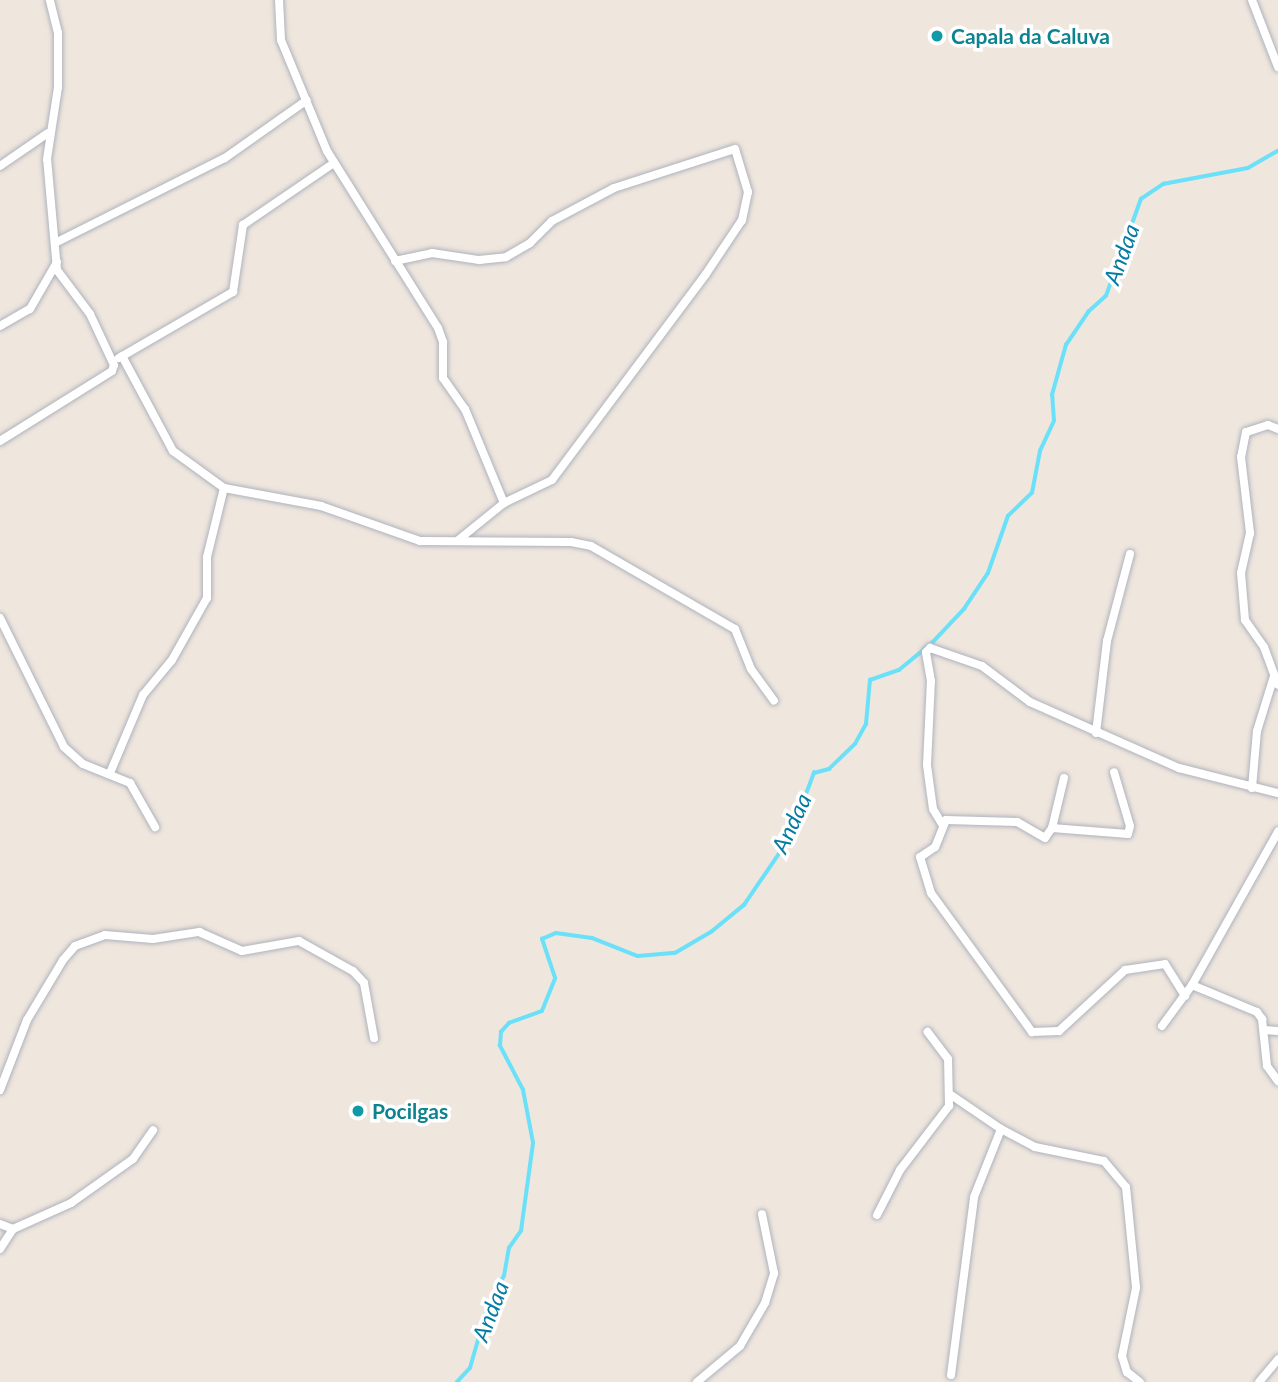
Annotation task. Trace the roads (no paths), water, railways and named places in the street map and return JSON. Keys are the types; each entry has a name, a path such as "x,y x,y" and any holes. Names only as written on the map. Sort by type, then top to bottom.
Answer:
{"street":[{"path":"0,442 112,371 114,361 90,314 60,276 57,262 48,133 58,87 58,33 50,0"},
{"path":"279,0 281,40 334,163 438,328 443,342 443,378 465,409 504,503"},
{"path":"1252,0 1274,47 1278,67"},
{"path":"55,243 225,158 307,100"},
{"path":"0,166 48,133"},
{"path":"395,261 432,253 493,261 506,257 530,243 552,221 614,188 735,149 748,192 742,220 552,480 504,503 457,541"},
{"path":"114,361 233,292 243,225 334,163"},
{"path":"0,327 30,309 57,262"},
{"path":"122,356 173,451 224,488 321,506 407,539 572,542 620,559 671,597 734,629 751,669 774,701"},
{"path":"1278,429 1268,425 1246,432 1241,457 1250,533 1241,572 1245,620 1264,647 1278,685"},
{"path":"110,773 143,695 173,660 207,597 207,557 224,488"},
{"path":"1096,733 1107,642 1130,554"},
{"path":"0,618 64,747 83,764 130,783 155,827"},
{"path":"942,824 933,809 927,765 931,681 927,648 982,666 1030,702 1178,768 1278,793"},
{"path":"1252,788 1256,731 1274,676"},
{"path":"1052,828 1128,834 1130,826 1114,772"},
{"path":"1064,778 1052,828 1045,838 1017,822 951,818 942,824 935,847 920,857 931,893 1032,1032 1059,1031 1125,970 1165,964 1185,996"},
{"path":"1161,1026 1192,985 1274,846 1278,832"},
{"path":"0,1090 27,1020 63,960 75,946 105,934 153,939 199,932 242,951 299,940 353,971 364,983 374,1038"},
{"path":"1192,985 1256,1012 1264,1030 1268,1066 1278,1081"},
{"path":"1264,1030 1278,1031"},
{"path":"877,1215 900,1170 943,1120 951,1095 948,1059 928,1032"},
{"path":"951,1095 1001,1129 1035,1147 1104,1161 1126,1187 1136,1288 1122,1356 1127,1372 1140,1382"},
{"path":"951,1376 974,1197 1001,1129"},
{"path":"0,1249 13,1228 71,1203 134,1159 153,1130"},
{"path":"697,1382 740,1346 765,1303 774,1273 762,1214"},
{"path":"0,1224 13,1228"},
{"path":"1259,1382 1278,1359"}],"waterway":[{"name":"Andaa","path":"457,1382 470,1368 487,1309 504,1276 509,1248 521,1231 533,1143 523,1090 500,1046 501,1032 509,1023 542,1011 555,978 542,939 556,933 592,938 638,956 675,953 711,932 744,905 789,839 814,773 829,769 855,744 866,724 870,680 899,670 932,643 964,609 988,573 1008,516 1032,493 1040,451 1054,421 1052,395 1066,345 1088,312 1106,296 1141,199 1163,184 1248,168 1278,151"}],"place":[{"name":"Capala da Caluva","path":"937,36"},
{"name":"Pocilgas","path":"358,1111"}]}
